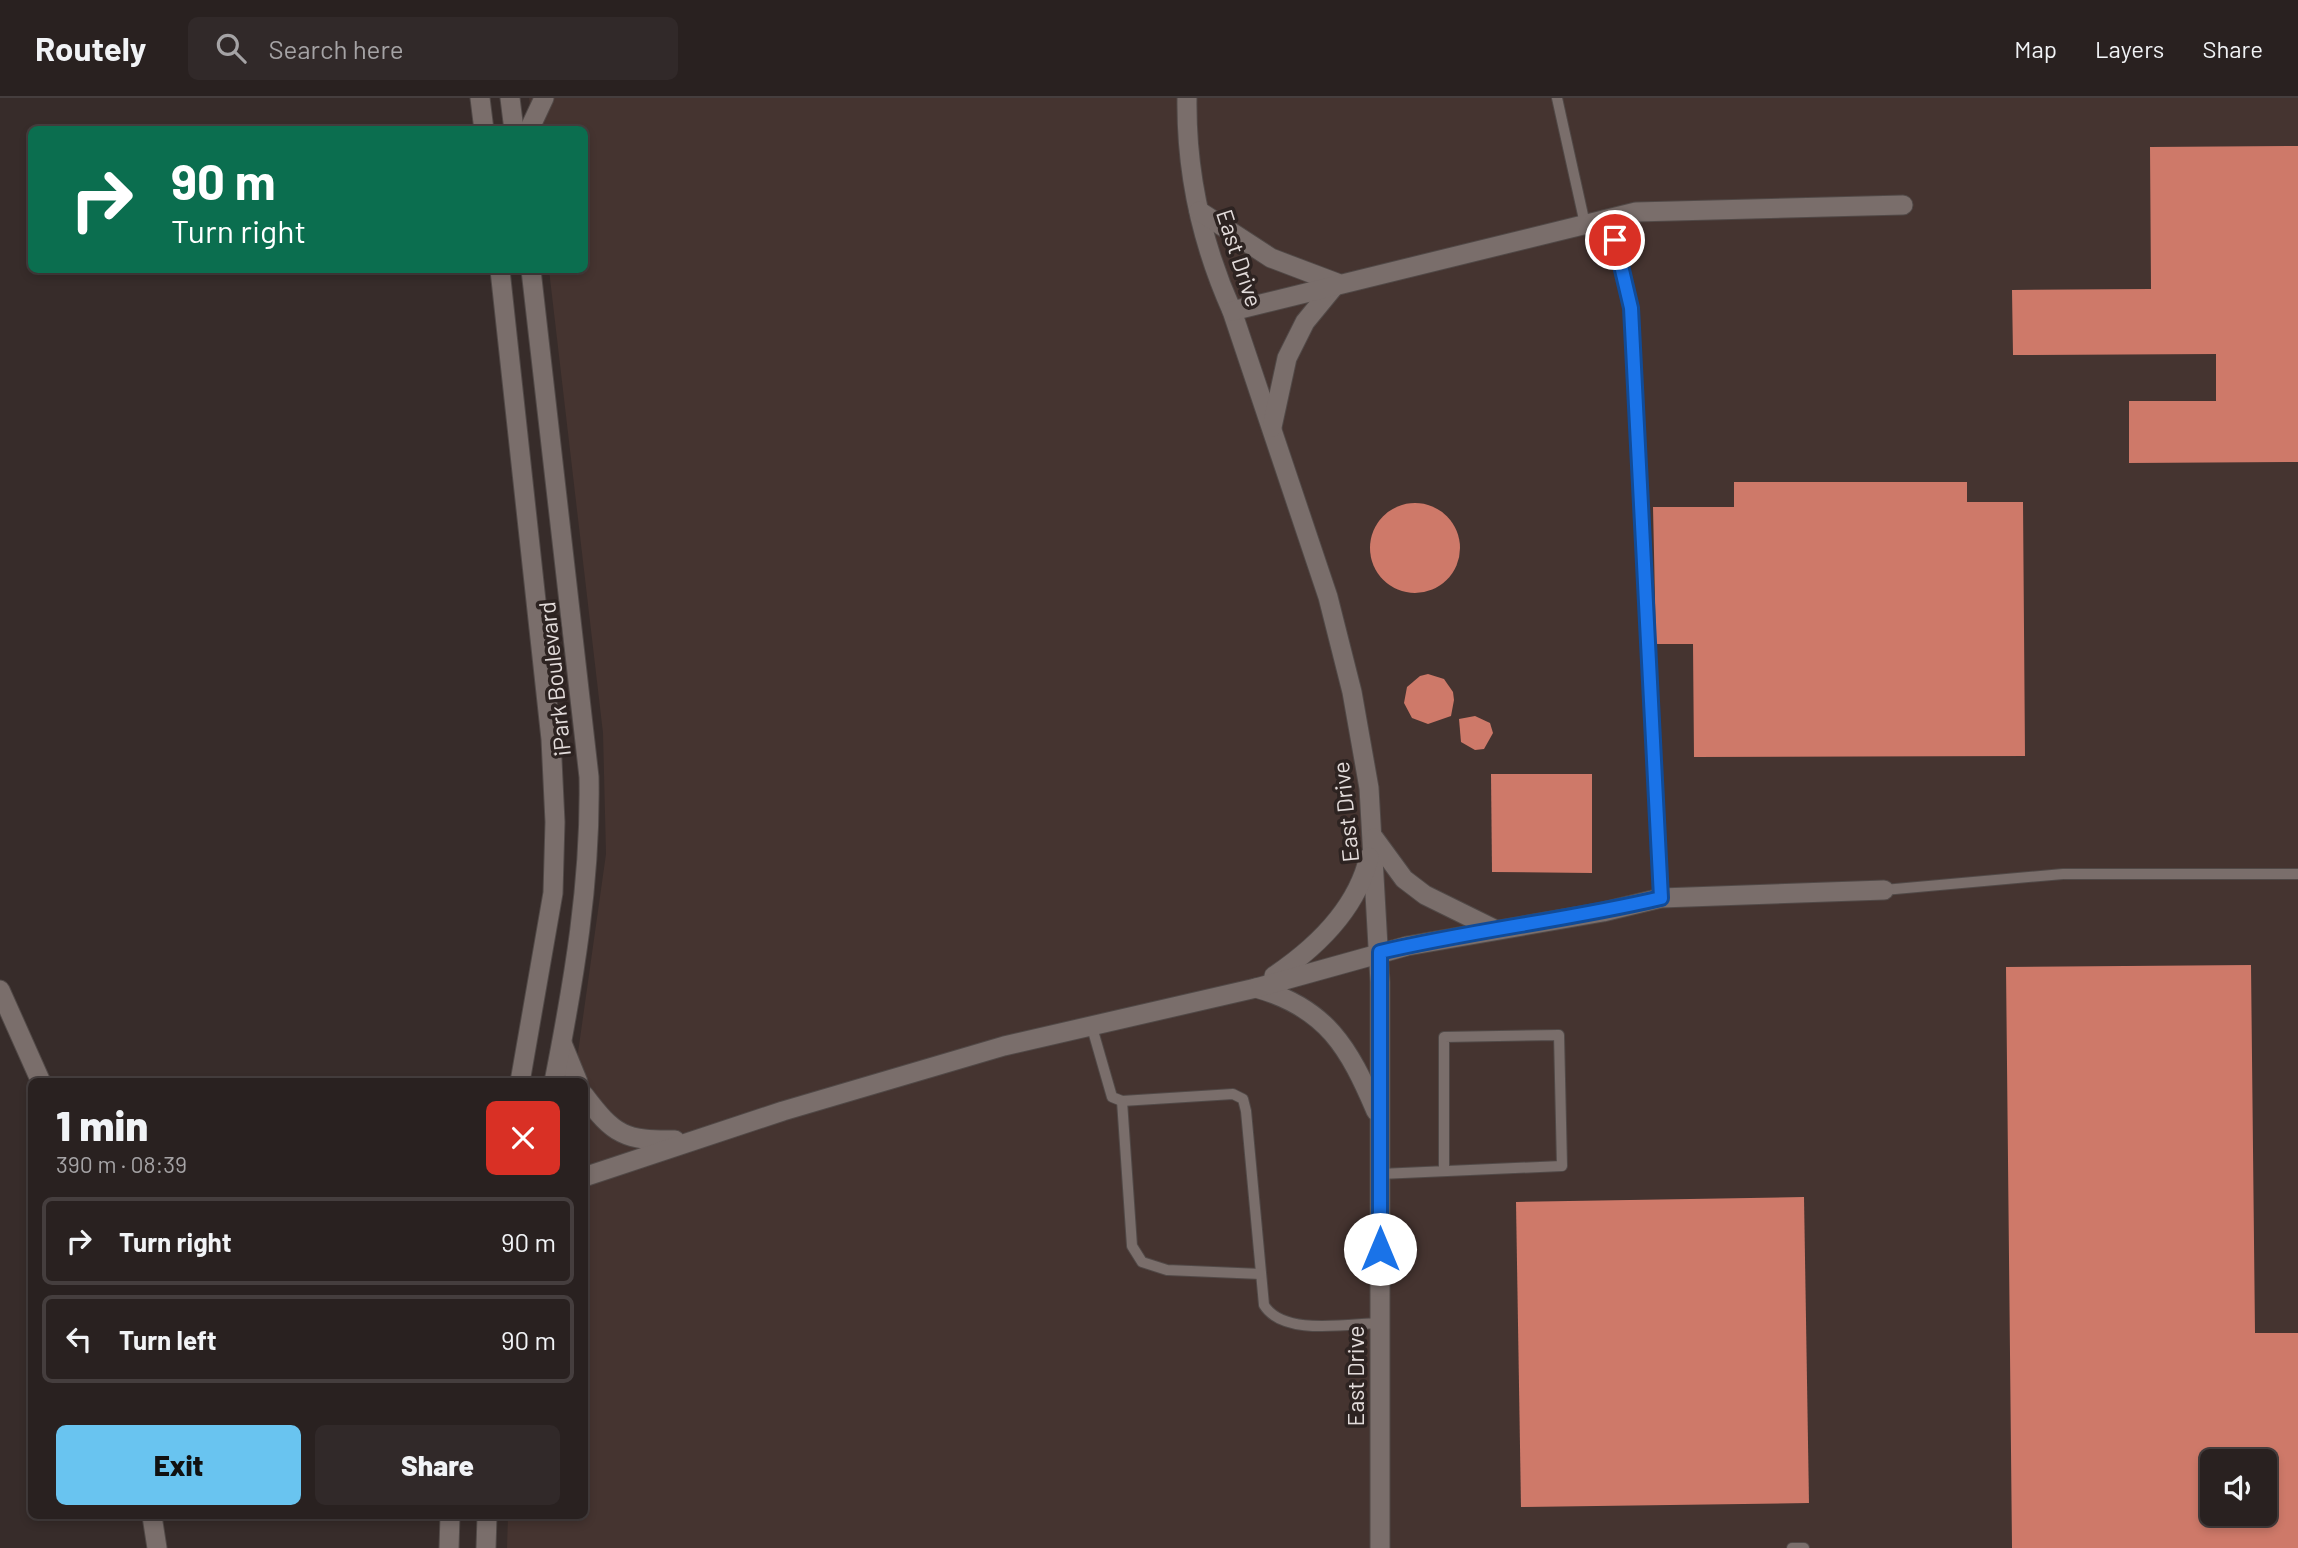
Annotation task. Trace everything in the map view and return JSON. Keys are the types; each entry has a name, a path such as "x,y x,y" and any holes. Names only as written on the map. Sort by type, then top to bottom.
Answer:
{"street":[{"path":"480,98 484,126"},
{"path":"510,98 514,126"},
{"path":"531,126 544,98"},
{"name":"East Drive","path":"1187,98 1186,136 1199,211 1214,272 1232,311 1272,427 1341,643 1362,740 1373,837 1380,952 1380,1548"},
{"path":"1232,311 1337,283 1636,212 1903,205"},
{"path":"1199,211 1271,258 1337,283"},
{"name":"iPark Boulevard","path":"500,273 551,739 555,822 551,906 521,1078"},
{"name":"iPark Boulevard","path":"531,273 589,777 586,892 555,1078"},
{"path":"1272,427 1287,358 1305,322 1337,283"},
{"path":"1373,837 1404,879 1425,895 1494,929"},
{"path":"1256,988 1304,955 1350,904 1364,877 1373,837"},
{"path":"588,1176 870,1084 1091,1024 1256,988 1380,952 1494,929 1602,912 1661,898 1884,890"},
{"path":"1256,988 1283,996 1303,1006 1337,1036 1359,1072 1380,1118"},
{"path":"0,990 39,1078"},
{"path":"562,1044 576,1078"},
{"path":"588,1100 601,1117 619,1131 640,1141 697,1140"},
{"path":"152,1519 157,1548"},
{"path":"449,1548 450,1519"},
{"path":"486,1548 488,1519"}],"lane":[{"path":"1557,98 1585,224"},
{"path":"1610,218 1631,308 1661,898"},
{"path":"1884,890 2063,874 2298,874"},
{"path":"1091,1024 1112,1097 1122,1101 1233,1094 1243,1099 1264,1305 1271,1317 1291,1325 1379,1323"},
{"path":"1380,1174 1562,1166 1559,1035 1444,1037 1444,1171"},
{"path":"1122,1101 1132,1246 1142,1262 1167,1270 1261,1273"},
{"path":"1792,1548 1804,1548"}],"shaded area":[{"path":"529,98 2298,98 2298,1548 507,1548 508,1519 588,1519 588,1078 574,1078 606,854 603,733 549,273 588,273 588,126 533,126"}],"building":[{"path":"2298,146 2298,462 2129,463 2129,401 2216,401 2216,354 2013,355 2012,290 2151,289 2150,147"},
{"path":"1734,482 1967,482 1967,502 2023,502 2025,756 1694,757 1693,644 1656,644 1653,507 1734,507"},
{"path":"1415,503 1432,507 1447,516 1456,531 1460,548 1456,565 1447,580 1432,589 1415,593 1398,589 1383,580 1374,565 1370,548 1374,531 1383,516 1398,507"},
{"path":"1428,674 1444,679 1453,692 1454,700 1451,716 1428,724 1412,718 1404,703 1407,687 1420,676"},
{"path":"1475,716 1490,723 1493,733 1484,749 1475,750 1461,742 1459,719"},
{"path":"1491,774 1592,774 1592,873 1492,872"},
{"path":"2251,965 2255,1333 2298,1333 2298,1548 2012,1548 2006,967"},
{"path":"1804,1197 1809,1503 1521,1507 1516,1202"}],"route":[{"path":"1380,1249 1380,952 1494,929 1602,912 1661,898 1631,308 1615,240"}]}
